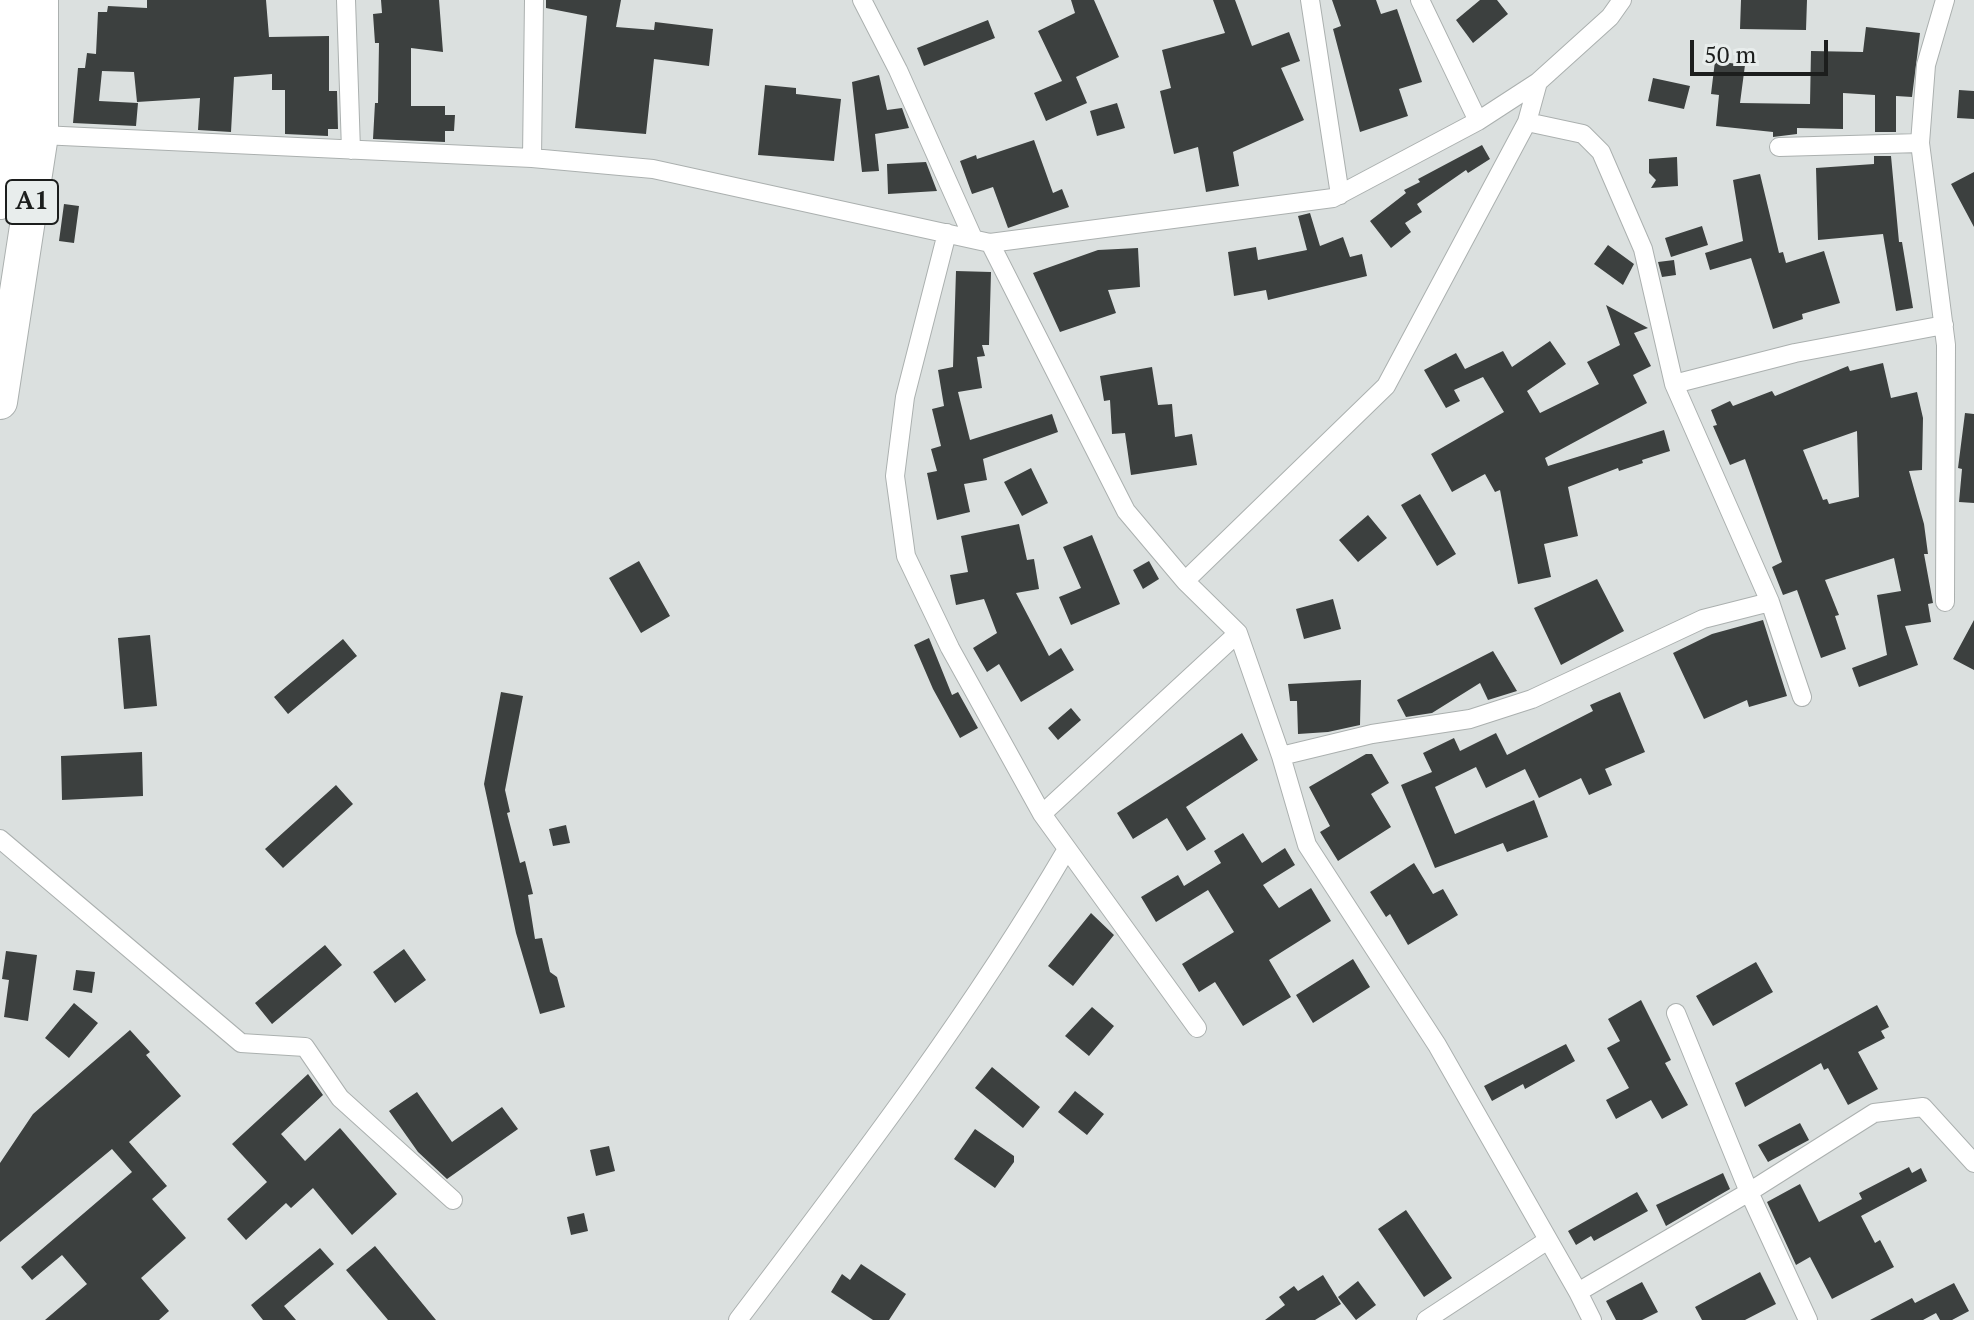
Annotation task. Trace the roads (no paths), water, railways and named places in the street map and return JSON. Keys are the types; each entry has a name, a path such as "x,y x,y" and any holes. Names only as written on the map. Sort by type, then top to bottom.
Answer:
{"highway":[{"name":"A1","path":"0,202 10,133 9,0"},
{"name":"A1","path":"0,402 41,135 41,0"}],"street":[{"path":"346,0 351,150"},
{"path":"532,158 534,0"},
{"path":"862,0 982,240 1126,511 1185,581 1238,633 1281,756 1307,845 1437,1045 1592,1320"},
{"path":"1310,0 1340,195"},
{"path":"1420,0 1478,121"},
{"path":"41,135 532,158 653,169 982,240 1340,195 1478,121 1538,82 1610,17 1622,0"},
{"path":"1945,0 1926,65 1920,143 1944,325 1945,602"},
{"path":"1185,581 1386,386 1527,122 1538,82"},
{"path":"1527,122 1583,134 1601,152 1643,249 1674,384 1770,602 1802,697"},
{"path":"1779,147 1920,143"},
{"path":"947,233 905,397 895,476 906,556 950,648 1042,814 1197,1028"},
{"path":"1674,384 1795,353 1944,325"},
{"path":"1281,756 1372,734 1470,719 1532,699 1703,619 1770,602"},
{"path":"1042,814 1238,633"},
{"path":"0,839 241,1043 305,1047 340,1098 453,1200"},
{"path":"738,1320 909,1093 1007,951 1067,849"},
{"path":"1676,1013 1749,1192 1808,1320"},
{"path":"1578,1292 1749,1192 1874,1113 1923,1107 1974,1163"},
{"path":"1426,1320 1548,1240"}]}
